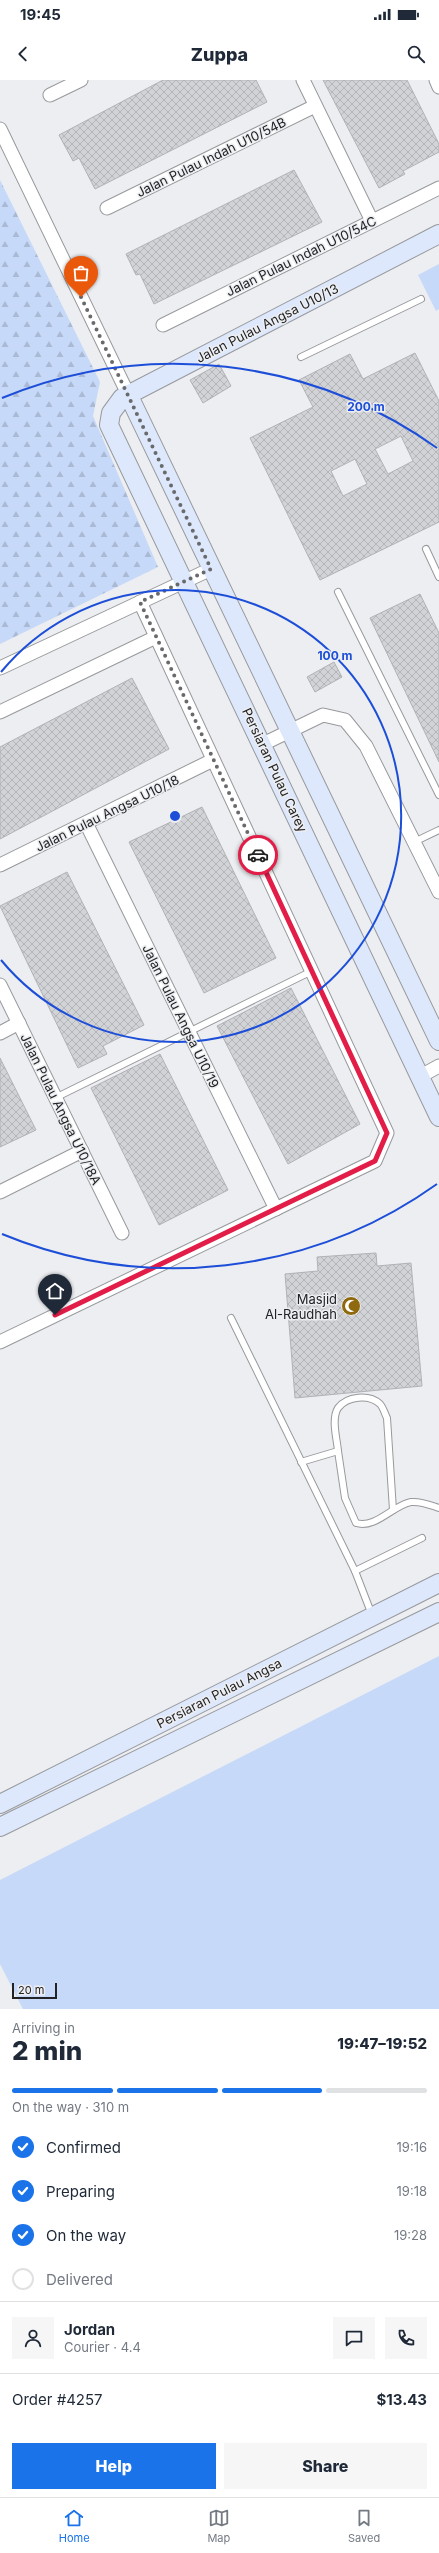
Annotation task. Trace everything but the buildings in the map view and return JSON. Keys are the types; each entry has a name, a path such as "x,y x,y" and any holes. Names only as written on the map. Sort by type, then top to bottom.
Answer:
{"street":[{"path":"50,95 81,80"},
{"path":"303,80 372,221"},
{"path":"436,80 439,87"},
{"name":"Jalan Pulau Indah U10/54B","path":"107,208 315,106"},
{"path":"0,129 439,1041"},
{"name":"Jalan Pulau Indah U10/54C","path":"163,325 439,188"},
{"name":"Jalan Pulau Angsa U10/13","path":"109,425 111,413 122,398 128,394 439,234"},
{"name":"Persiaran Pulau Carey","path":"109,425 263,744 439,1117"},
{"path":"0,668 211,569"},
{"path":"0,1342 375,1161 387,1133 140,602"},
{"path":"0,712 156,637"},
{"path":"263,744 323,715 345,720 366,746 439,892"},
{"name":"Jalan Pulau Angsa U10/18","path":"0,865 214,760"},
{"name":"Jalan Pulau Angsa U10/19","path":"86,823 276,1209"},
{"name":"Jalan Pulau Angsa U10/18A","path":"0,986 122,1233"},
{"path":"0,1033 19,1023"},
{"path":"419,1077 439,1066"},
{"path":"0,1192 82,1151"},
{"name":"Persiaran Pulau Angsa","path":"0,1804 439,1583"},
{"name":"Persiaran Pulau Angsa","path":"0,1827 439,1612"}],"lane":[{"path":"301,357 421,299"},
{"path":"426,549 439,577"},
{"path":"338,592 439,795"},
{"path":"414,842 439,830"},
{"path":"56,1098 312,971"},
{"path":"231,1318 355,1571 373,1616"},
{"path":"393,1510 386,1418 381,1405 369,1398 348,1400 338,1409 335,1423 345,1498 356,1523 370,1523 409,1503 418,1502 439,1508"},
{"path":"301,1462 338,1451"},
{"path":"355,1571 422,1538"}],"green space":[{"path":"0,180 100,382 93,416 158,567 0,644"},
{"path":"439,264 439,309 436,311 418,275"},
{"path":"439,1656 439,2009 23,2009 0,1964 0,1880"}],"way so far":[{"path":"81,297 211,569 140,602 258,855"}],"place":[{"name":"Masjid Al-Raudhah","path":"351,1306"}],"route":[{"path":"55,1315 375,1161 387,1133 258,855"}]}
